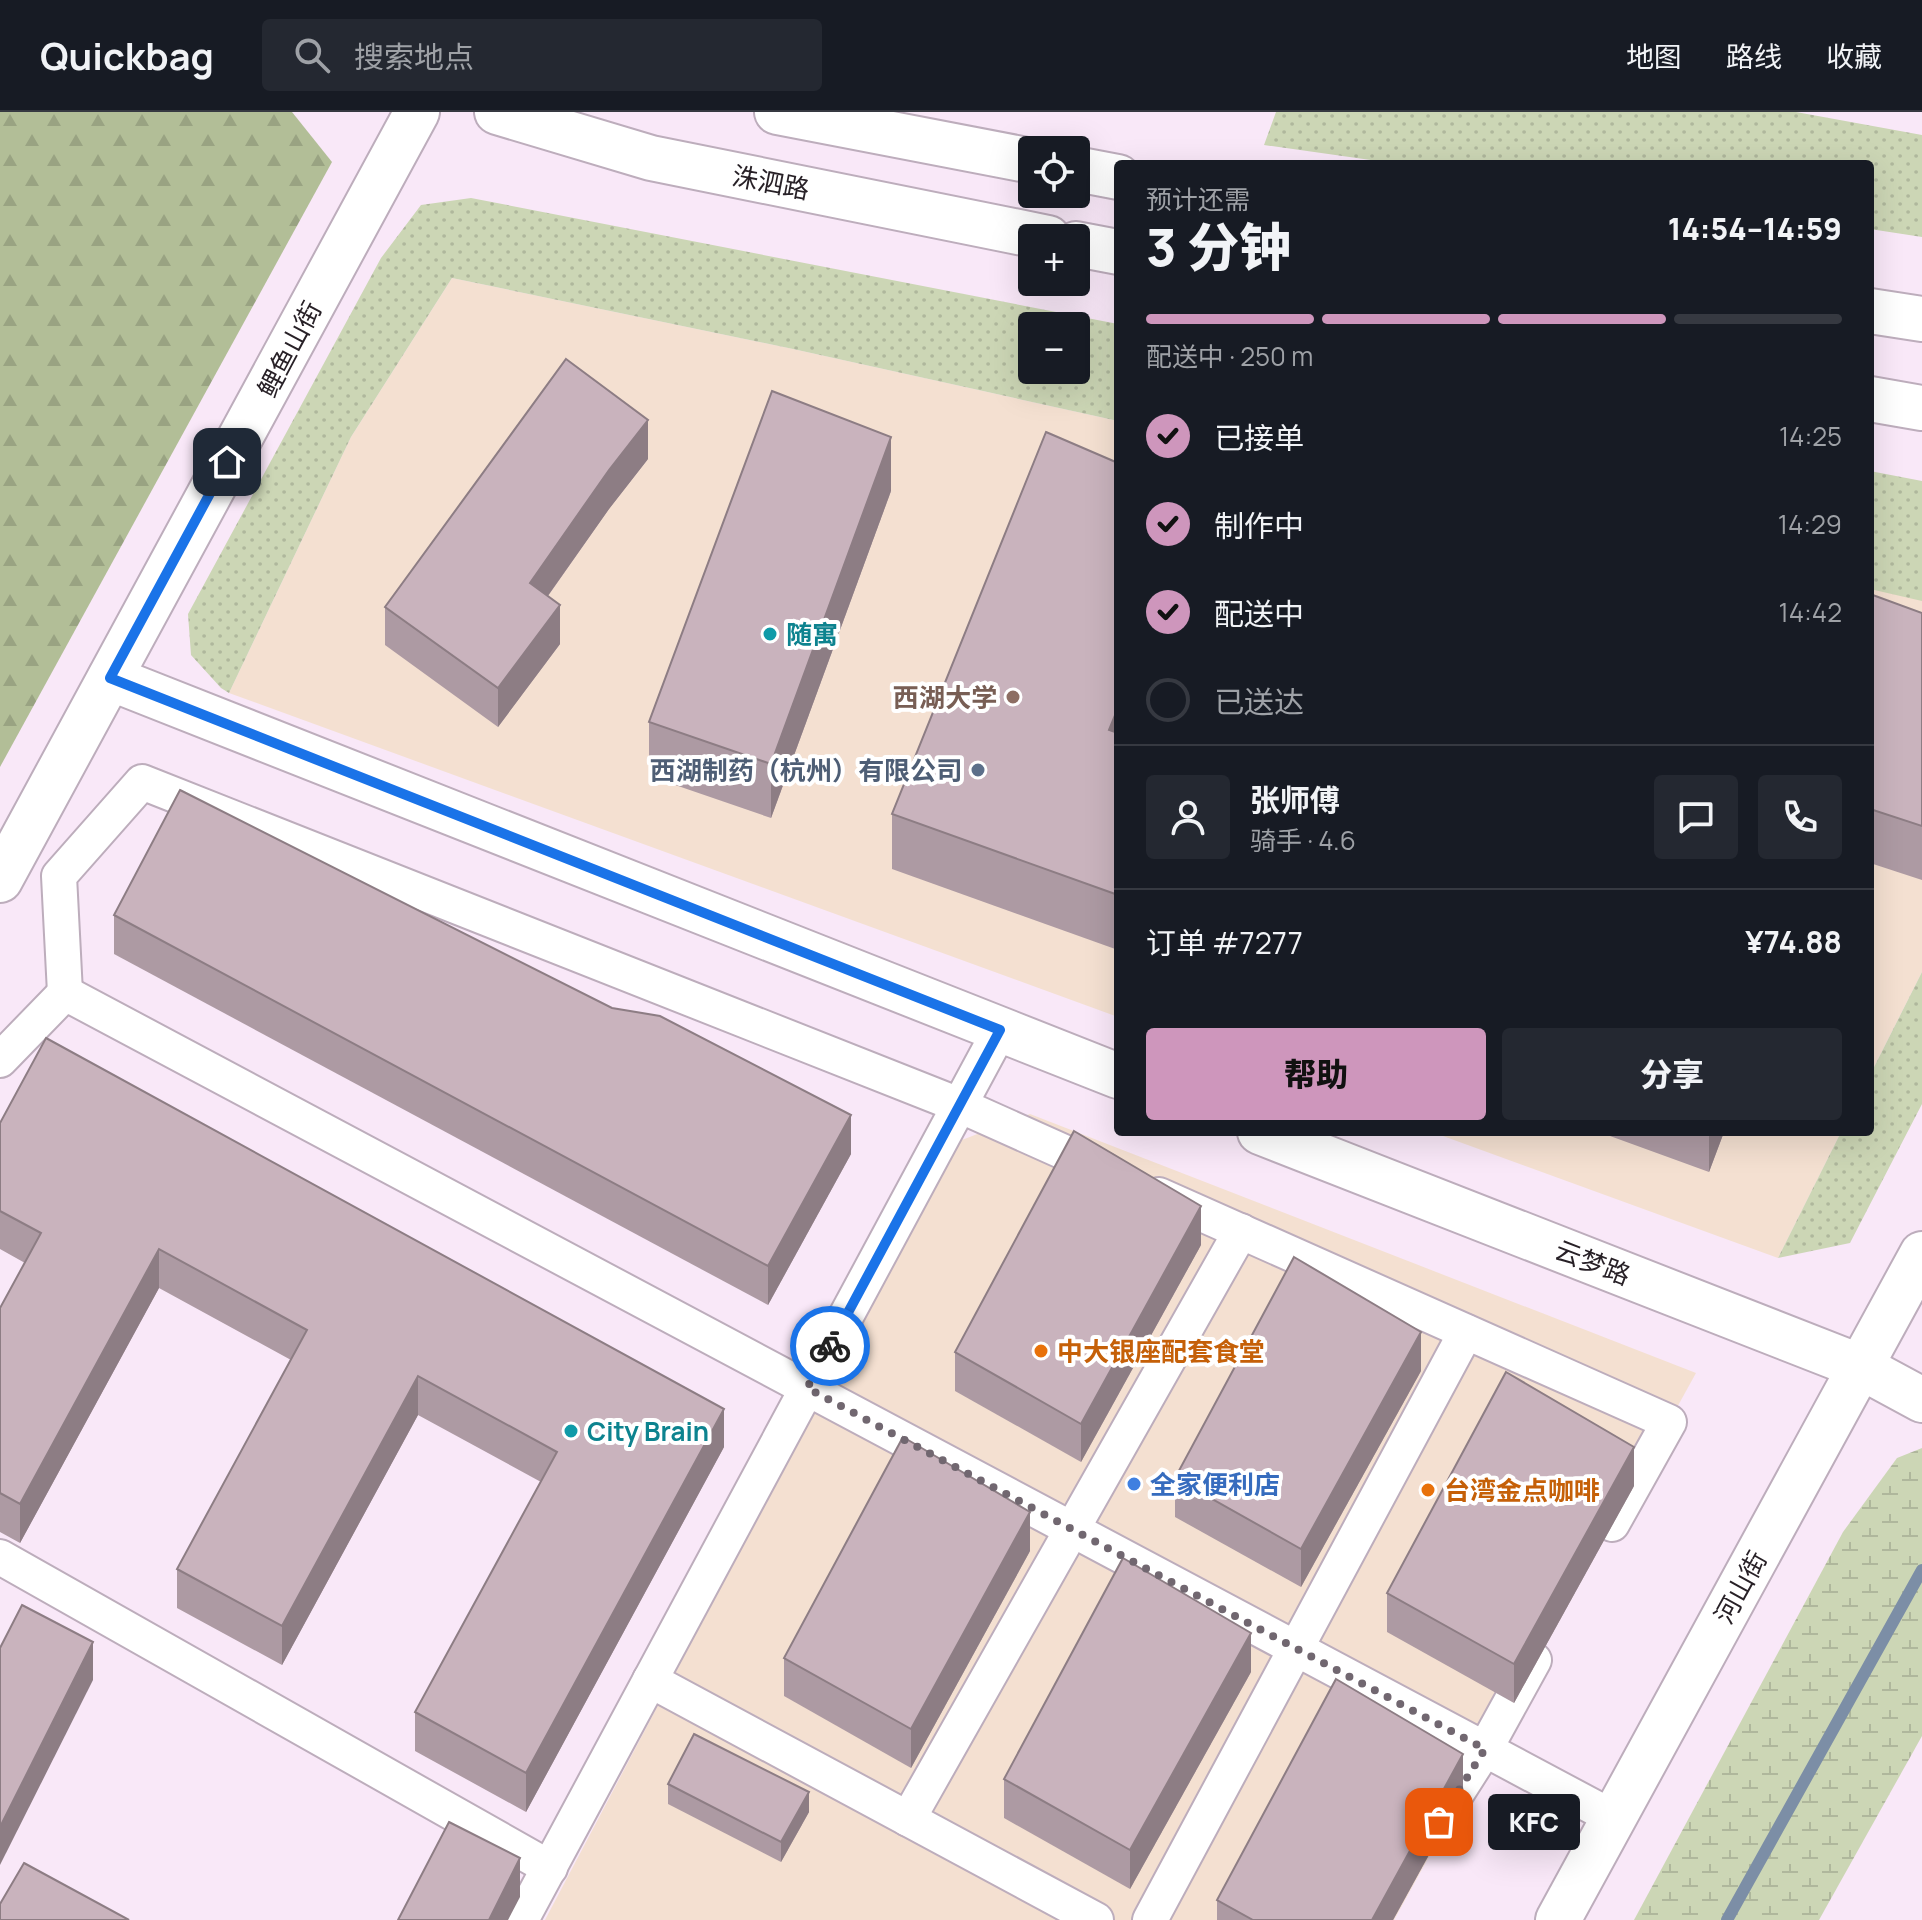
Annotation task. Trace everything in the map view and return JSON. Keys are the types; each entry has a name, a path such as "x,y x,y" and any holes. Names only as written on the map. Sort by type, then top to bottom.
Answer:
{"street":[{"name":"鲤鱼山街","path":"0,880 417,112"},
{"name":"洙泗路","path":"497,112 651,158 1018,232"},
{"path":"777,112 1018,158"},
{"path":"1090,172 1114,176"},
{"path":"1090,247 1114,251"},
{"path":"1874,312 1922,319"},
{"path":"1874,400 1922,408"},
{"path":"110,678 1114,1074"},
{"path":"0,1060 65,993 59,876 142,782 959,1105 1669,1422 1600,1544"},
{"path":"65,993 1614,1818"},
{"path":"521,1920 1000,1030"},
{"name":"云梦路","path":"1270,1136 1861,1367 1922,1400"},
{"path":"908,1819 1241,1231"},
{"name":"河山街","path":"1558,1920 1922,1254"},
{"path":"1150,1920 1466,1332"},
{"path":"0,1557 550,1868"},
{"path":"1427,1841 1485,1749 1546,1640"},
{"path":"650,1680 1096,1920"}],"shaded area":[{"path":"452,278 1114,420 1114,1016 229,693 351,437"},
{"path":"1874,589 1922,600 1922,972 1874,1067"},
{"path":"1030,1114 1696,1373 1394,1920 545,1920 954,1143"},
{"path":"1443,1136 1839,1136 1778,1258"}],"green space":[{"path":"0,112 292,112 332,162 0,767"},
{"path":"1276,112 1796,112 1922,135 1922,237 1874,230 1874,160 1371,160 1264,145"},
{"path":"471,198 1056,312 1018,312 1018,384 1090,384 1090,319 1114,323 1114,420 452,278 351,437 229,693 191,655 188,614 381,258 421,205"},
{"path":"1874,472 1922,481 1922,601 1874,590"},
{"path":"1922,972 1922,1104 1850,1243 1778,1258 1839,1136 1874,1136 1874,1067"},
{"path":"1922,1448 1922,1736 1819,1920 1634,1920 1843,1532 1897,1458"}],"building":[{"path":"566,359 648,420 530,583 560,605 498,688 385,607"},
{"name":"随寓","path":"772,391 891,437 771,764 649,722"},
{"path":"1046,432 1114,461 1114,718 1109,730 1114,732 1114,894 892,814"},
{"path":"1874,595 1922,613 1922,826 1874,810"},
{"path":"180,790 612,1008 660,1016 851,1115 768,1266 114,915"},
{"name":"City Brain","path":"46,1038 724,1409 526,1773 415,1712 557,1452 418,1376 282,1626 177,1569 307,1330 159,1249 20,1504 0,1493 0,1308 41,1233 0,1211 0,1123"},
{"path":"1074,1131 1201,1206 1081,1424 955,1352"},
{"path":"1294,1257 1421,1332 1301,1549 1175,1478"},
{"path":"1506,1372 1634,1447 1514,1664 1387,1593"},
{"path":"903,1437 1030,1512 911,1729 784,1658"},
{"path":"1123,1558 1251,1633 1130,1850 1004,1779"},
{"path":"22,1605 93,1642 0,1827 0,1648"},
{"path":"1336,1679 1463,1754 1372,1920 1253,1920 1217,1900"},
{"path":"694,1734 809,1792 781,1842 668,1784"},
{"path":"449,1822 520,1858 489,1920 398,1920"},
{"path":"24,1863 129,1920 0,1920 0,1904"}],"waterway":[{"path":"1727,1920 1922,1570"}],"way so far":[{"path":"830,1346 807,1388 1485,1749 1439,1822"}],"place":[{"name":"随寓","path":"770,634"},
{"name":"西湖大学","path":"1013,697"},
{"name":"西湖制药（杭州）有限公司","path":"978,770"},
{"name":"中大银座配套食堂","path":"1041,1351"},
{"name":"City Brain","path":"571,1431"},
{"name":"全家便利店","path":"1134,1484"},
{"name":"台湾金点咖啡","path":"1428,1490"},
{"name":"KFC","path":"1439,1822"}],"route":[{"path":"227,462 110,678 1000,1030 830,1346"}]}
